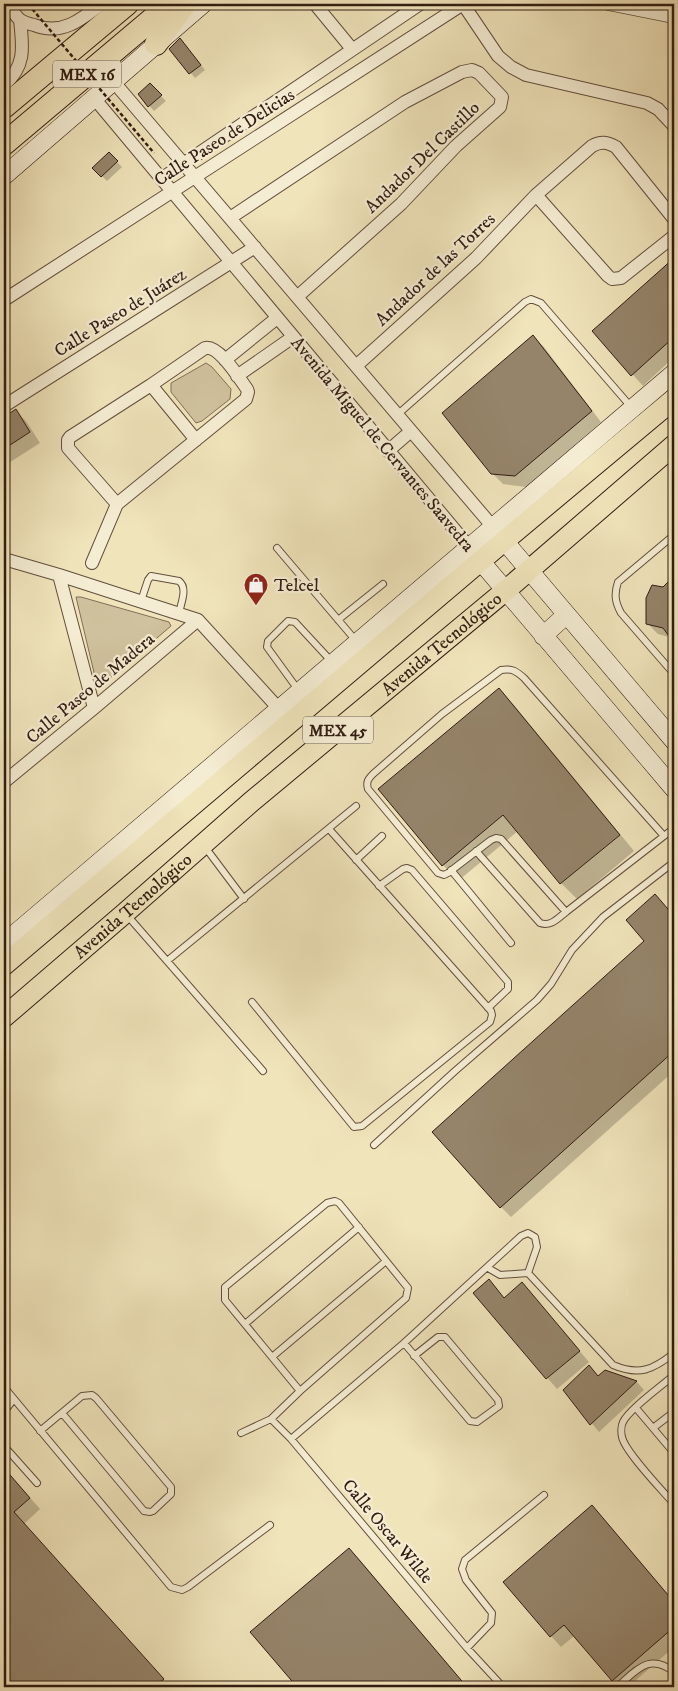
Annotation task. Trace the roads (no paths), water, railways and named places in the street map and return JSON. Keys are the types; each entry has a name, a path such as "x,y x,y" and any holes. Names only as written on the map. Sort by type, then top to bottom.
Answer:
{"highway":[{"name":"MEX 16","path":"4,107 127,4"},
{"name":"MEX 16","path":"4,144 170,4"},
{"path":"156,44 185,4"}],"main road":[{"name":"Avenida Tecnológico","path":"4,965 498,534 674,399"},
{"name":"Avenida Tecnológico","path":"4,1017 125,914 251,802 672,451"}],"street":[{"path":"7,4 20,20 40,28 63,28 82,19 101,4"},
{"path":"4,176 203,4"},
{"path":"315,4 352,49"},
{"name":"Calle Paseo de Delicias","path":"161,179 420,4"},
{"path":"463,4 498,56 511,67 526,75 647,103 658,109 674,126"},
{"name":"Calle Paseo de Delicias","path":"4,300 463,4"},
{"path":"609,4 629,5 674,17"},
{"path":"4,84 13,77 21,59 22,38 20,20"},
{"name":"Andador Del Castillo","path":"230,218 405,102 462,72 475,71 500,94 502,100 500,107 456,146 401,204 297,297"},
{"name":"Avenida Miguel de Cervantes Saavedra","path":"114,81 674,741"},
{"name":"Avenida Miguel de Cervantes Saavedra","path":"94,98 388,451 674,788"},
{"name":"Andador de las Torres","path":"356,366 476,258 536,195 597,143 609,143 616,147 674,219"},
{"path":"536,195 612,279 621,278 674,236"},
{"name":"Calle Paseo de Juárez","path":"4,406 255,247"},
{"path":"225,360 277,318"},
{"path":"238,376 293,336"},
{"path":"92,563 117,504 246,399 248,392 238,376 211,347 205,348 151,385 70,436 68,448 117,504"},
{"path":"498,534 674,373"},
{"path":"151,385 196,440"},
{"path":"388,451 411,431"},
{"path":"4,943 358,643 475,554"},
{"path":"4,559 60,575 198,620 280,710"},
{"path":"60,575 94,708"},
{"path":"544,636 566,615"},
{"name":"Calle Paseo de Madera","path":"4,782 198,620"}],"lane":[{"path":"397,415 525,302 531,299 541,303 633,409"},
{"path":"674,535 618,582 615,592 616,603 621,613 674,674"},
{"path":"277,548 358,643"},
{"path":"141,601 151,576 179,581 182,583 184,590 179,613"},
{"path":"338,620 383,584"},
{"path":"300,693 267,647 268,641 288,621 295,622 334,664"},
{"path":"566,912 501,839 491,840 444,875 436,871 368,789 366,784 368,780 442,714 501,670 508,669 516,671 524,678 664,836"},
{"path":"168,962 356,806"},
{"path":"476,851 540,923 547,924 566,912 674,828"},
{"path":"252,1002 354,1127 362,1126 490,1022 492,1015 488,1008 329,829"},
{"path":"356,860 382,836"},
{"path":"203,844 244,899"},
{"path":"374,1145 537,1000 551,984 572,950 602,917 674,862"},
{"path":"379,886 403,869 412,870 508,982 508,989 488,1008"},
{"path":"452,870 511,943"},
{"path":"125,914 263,1070"},
{"path":"241,1433 271,1419 406,1298 408,1288 339,1203 335,1201 327,1203 225,1287 225,1300 300,1391"},
{"path":"245,1324 358,1227"},
{"path":"291,1439 404,1344 521,1236 528,1233 535,1238 537,1247 528,1273"},
{"path":"272,1357 386,1261"},
{"path":"488,1268 500,1275 528,1273"},
{"path":"528,1273 613,1365 624,1370 644,1371 655,1367 674,1352"},
{"path":"404,1344 414,1356 470,1422 477,1422 499,1406 498,1400 445,1337 438,1336 414,1356"},
{"path":"674,1375 629,1414 623,1423 622,1439 628,1450 674,1504"},
{"path":"4,1387 170,1587 182,1590 188,1587 270,1525"},
{"path":"40,1431 82,1396 92,1394 171,1487 171,1494 150,1512 144,1510 62,1413"},
{"path":"4,1412 14,1399"},
{"path":"636,1408 674,1453"},
{"path":"654,1428 674,1412"},
{"name":"Calle Oscar Wilde","path":"271,1419 291,1439 467,1648 503,1687"},
{"path":"4,1446 37,1483"},
{"path":"467,1648 491,1624 492,1614 466,1580 462,1569 466,1560 544,1496"},
{"path":"617,1687 644,1664 652,1662 660,1664 674,1672"}],"place":[{"name":"Telcel","path":"256,606"}]}
